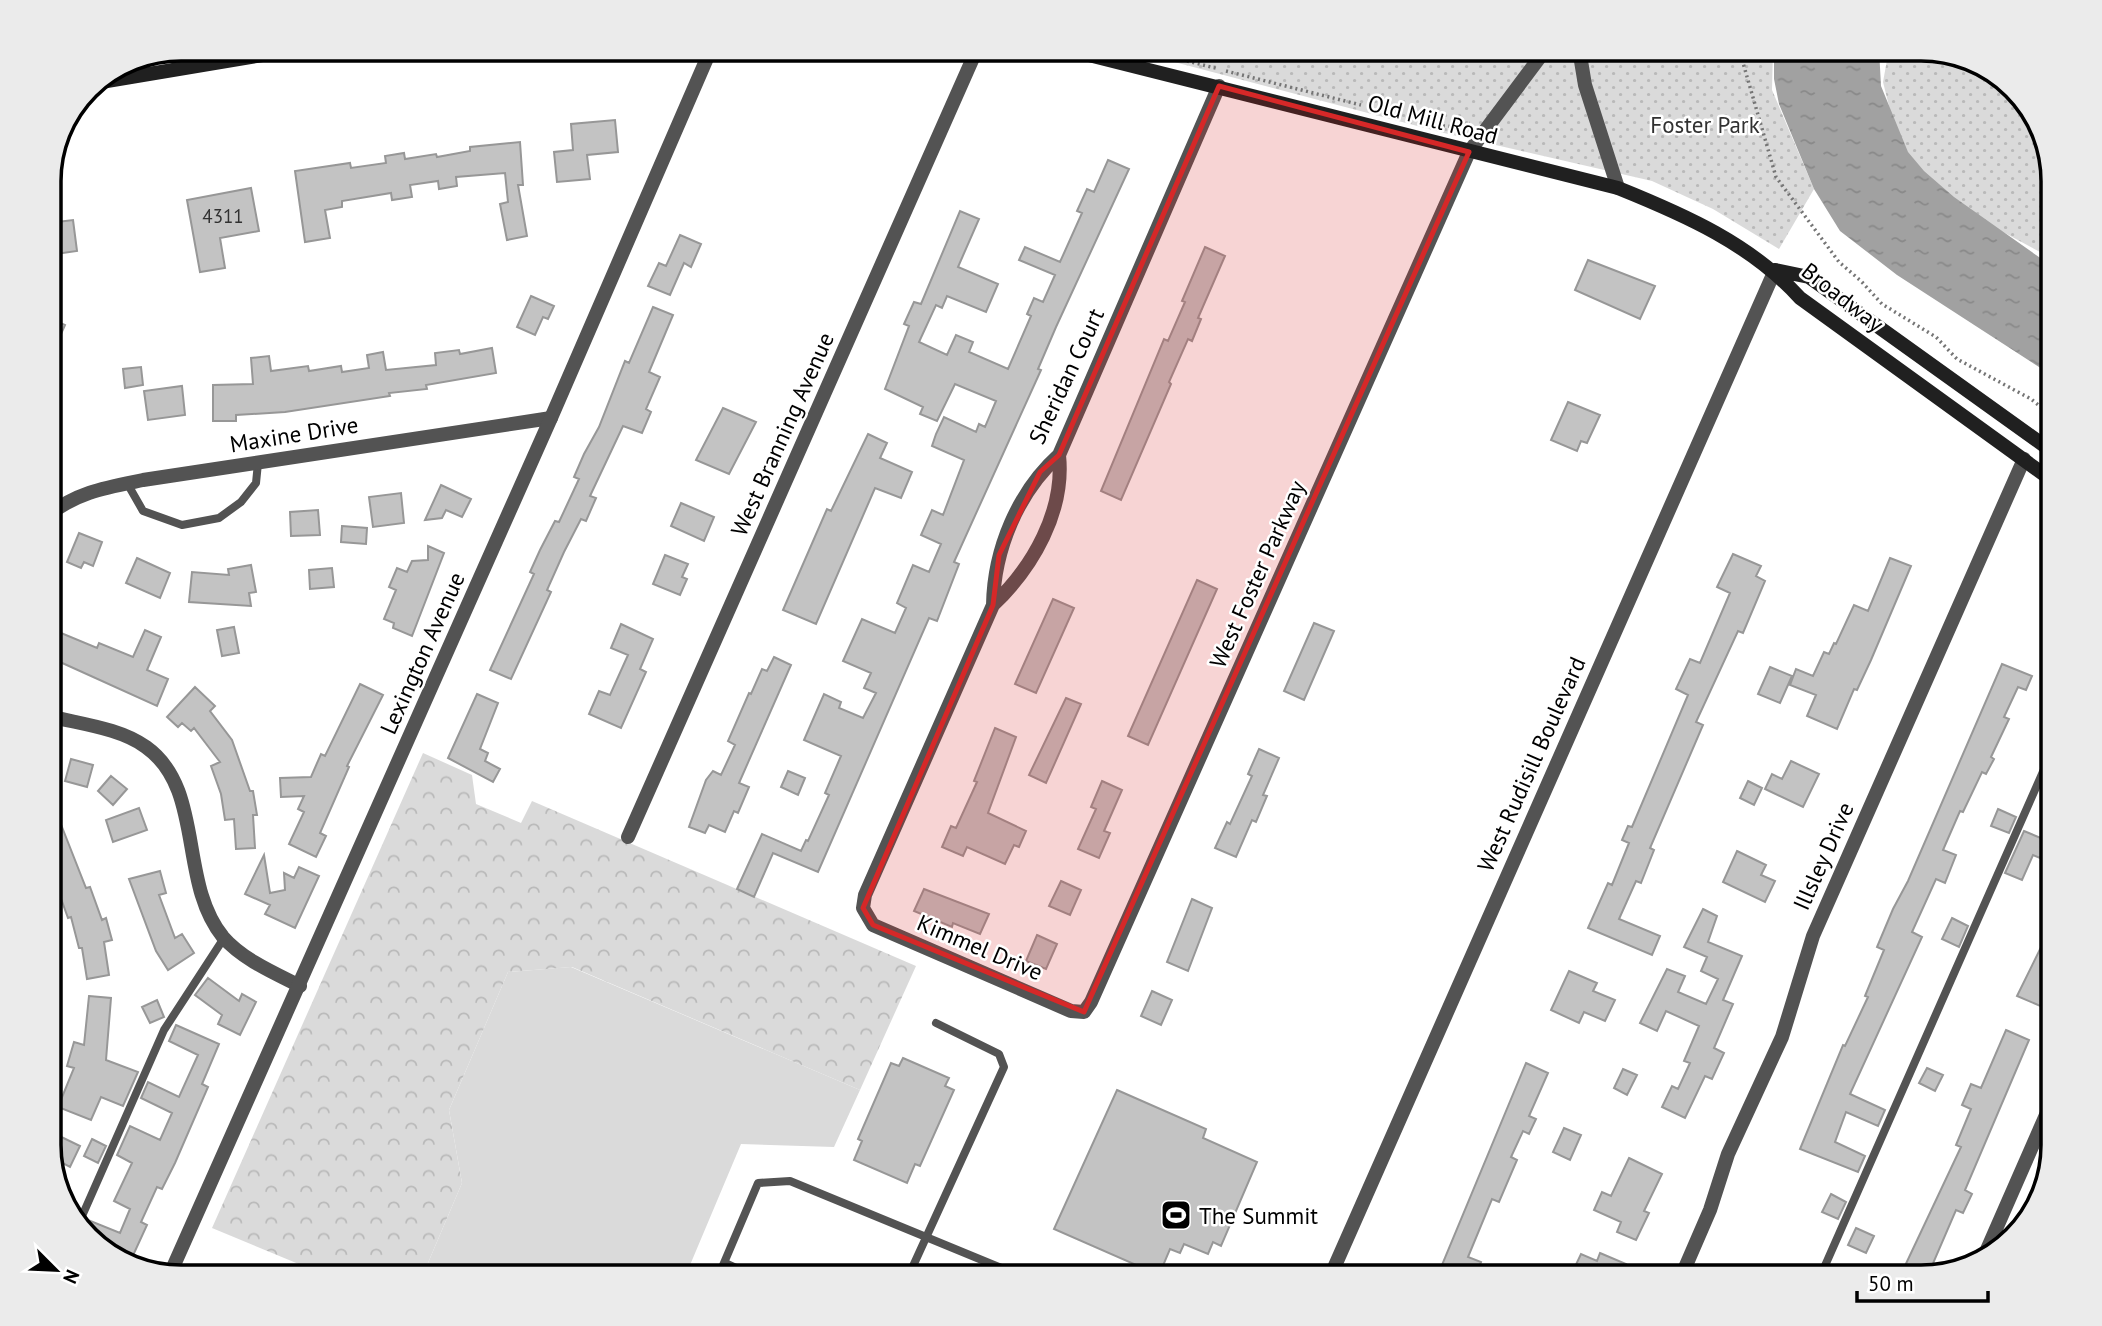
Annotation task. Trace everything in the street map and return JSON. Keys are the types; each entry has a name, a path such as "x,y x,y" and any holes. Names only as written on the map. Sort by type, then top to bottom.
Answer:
{"main road":[{"path":"121,79 227,61"},
{"name":"Old Mill Road","path":"1115,61 1618,188 1691,218 1775,270"},
{"name":"Broadway","path":"1775,270 1809,277 2041,443"},
{"name":"Broadway","path":"1775,270 1800,298 2041,472"}],"street":[{"name":"Lexington Avenue","path":"174,1264 300,986 706,61"},
{"name":"West Branning Avenue","path":"628,837 972,61"},
{"name":"West Foster Parkway","path":"1084,1012 1097,989 1469,152 1537,61"},
{"path":"1581,61 1585,85 1618,188"},
{"name":"Sheridan Court","path":"864,913 865,895 993,605 993,576 1022,500 1040,472 1059,455 1219,86"},
{"name":"West Rudisill Boulevard","path":"1334,1265 1775,270"},
{"name":"Maxine Drive","path":"62,505 95,490 127,484 551,418"},
{"path":"993,605 1028,568 1058,499 1062,481 1059,455"},
{"name":"Illsley Drive","path":"1686,1265 1710,1210 1728,1154 1782,1037 1813,936 2024,460"},
{"path":"62,720 133,740 163,761 183,802 204,904 224,938 258,964 300,986"},
{"name":"Kimmel Drive","path":"864,913 873,925 1071,1011 1084,1012"},
{"path":"1990,1243 2041,1126"}],"lane":[{"path":"127,484 143,511 182,525 219,518 241,502 256,483 258,463"},
{"path":"1825,1265 2041,776"},
{"path":"83,1213 164,1030 224,938"},
{"path":"914,1265 1004,1067 999,1054 936,1023"},
{"path":"729,1265 724,1263 758,1183 790,1181 992,1265"}],"path":[{"path":"1186,61 1366,107"},
{"path":"1742,61 1776,177 1839,262 1882,304 1936,337 1957,359 2031,399 2041,408"},
{"path":"1433,124 1460,127 1476,121"}],"highlighted area":[{"path":"1219,86 1469,152 1084,1012 873,925 863,908 993,605 999,555 1040,472 1059,455"}],"green space":[{"name":"Foster Park","path":"1171,61 1773,61 1772,90 1814,189 1779,249 1713,209 1652,181 1444,133"},
{"path":"1887,61 1936,62 1966,70 2000,91 2011,102 2028,128 2037,150 2041,182 2041,253 1929,192 1903,162 1883,82"},
{"path":"423,753 472,775 476,804 521,823 532,801 916,966 860,1090 572,967 508,972 449,1110 462,1183 427,1265 301,1265 212,1228"},
{"path":"571,967 860,1090 834,1147 741,1144 690,1265 427,1265 462,1183 449,1110 508,972"}],"water":[{"path":"1774,61 1880,61 1881,86 1908,152 1924,171 1954,197 2041,259 2041,368 1897,275 1840,231 1814,189 1779,104"}],"building":[{"path":"615,120 618,152 587,155 590,179 557,182 554,152 573,150 571,124"},
{"path":"520,142 523,185 518,185 527,236 507,240 500,204 508,202 505,173 456,177 457,186 439,189 438,181 410,185 412,197 392,200 391,193 342,201 342,207 325,210 330,238 305,242 295,171 350,163 351,168 386,163 385,156 404,153 405,159 436,154 437,157 470,151 470,147"},
{"path":"1108,160 1129,169 1056,327 1038,369 1041,370 954,562 959,564 937,621 929,618 818,872 773,853 754,897 737,889 762,834 801,851 806,840 808,841 829,795 825,793 841,756 804,740 824,694 841,702 839,708 863,718 876,693 864,688 871,673 843,661 862,619 895,633 906,608 897,603 913,565 929,572 941,544 921,535 932,510 943,515 964,460 932,446 936,434 944,417 976,432 979,424 985,427 996,401 955,384 937,421 920,414 923,407 885,389 909,326 904,324 914,302 921,304 960,211 979,219 958,267 998,284 986,312 947,296 942,308 936,305 919,342 947,355 956,335 973,342 969,352 1008,369 1031,316 1027,314 1034,298 1043,302 1055,275 1019,260 1025,247 1060,262 1082,213 1077,211 1087,189 1094,192"},
{"path":"251,188 259,231 220,238 225,268 200,272 187,200"},
{"path":"73,220 77,251 62,253 62,221"},
{"path":"680,235 701,244 691,267 684,263 670,295 648,286 659,263 666,266"},
{"path":"1205,247 1225,256 1198,318 1201,319 1192,341 1188,339 1121,500 1101,491 1164,339 1168,341 1185,302 1182,301"},
{"path":"1588,260 1655,286 1640,319 1575,290"},
{"path":"531,296 554,306 548,319 543,317 535,335 517,327"},
{"path":"653,307 673,315 649,372 660,377 646,409 651,412 642,433 623,426 590,496 596,498 586,521 581,519 564,552 547,590 551,592 511,679 490,670 534,574 530,572 555,521 559,522 579,479 574,477 599,427 625,361 629,363"},
{"path":"492,348 496,373 426,385 427,389 389,393 390,396 285,412 236,415 236,421 213,421 213,385 253,384 251,358 269,356 271,371 308,366 309,371 341,366 342,372 369,368 367,355 383,352 386,370 436,365 435,353 459,350 460,354"},
{"path":"141,367 143,385 125,388 123,369"},
{"path":"182,386 185,415 148,420 144,391"},
{"path":"1568,402 1600,415 1587,443 1581,441 1577,451 1551,440"},
{"path":"723,408 756,422 729,474 696,460"},
{"path":"868,434 887,443 880,458 912,472 901,498 875,488 816,624 783,610 827,509 831,511"},
{"path":"441,485 471,499 462,517 446,510 442,518 425,520"},
{"path":"401,493 404,523 373,527 369,497"},
{"path":"681,503 714,517 704,541 671,526"},
{"path":"318,510 320,535 291,536 290,512"},
{"path":"342,526 367,528 366,544 341,542"},
{"path":"79,533 102,542 93,566 84,562 81,568 67,562"},
{"path":"428,546 444,553 412,636 393,628 394,623 384,619 396,590 389,587 397,568 407,572 412,561 428,560"},
{"path":"1733,554 1761,566 1756,576 1765,581 1743,633 1738,631 1696,722 1703,725 1650,848 1654,850 1641,883 1636,881 1619,919 1660,936 1652,955 1588,928 1608,883 1612,885 1629,843 1622,840 1628,826 1632,827 1688,695 1676,689 1690,659 1700,663 1730,593 1717,587"},
{"path":"665,555 688,564 682,577 687,579 680,595 653,584"},
{"path":"137,558 170,573 160,598 126,583"},
{"path":"1890,558 1911,566 1871,660 1857,690 1854,689 1837,729 1807,716 1816,695 1790,685 1796,669 1813,676 1824,652 1829,654 1834,643 1836,644 1854,605 1868,611"},
{"path":"251,565 256,592 249,593 251,606 189,602 192,572 229,575 228,569"},
{"path":"332,568 334,587 310,589 309,570"},
{"path":"1197,580 1217,589 1148,745 1128,736"},
{"path":"1053,599 1074,608 1036,693 1015,684"},
{"path":"1314,623 1334,631 1304,700 1284,691"},
{"path":"621,624 653,639 640,669 646,672 621,728 589,714 599,691 610,695 628,655 611,648"},
{"path":"234,627 239,653 222,656 217,630"},
{"path":"145,630 161,637 147,670 168,679 157,706 62,663 62,633 97,648 99,643 133,657"},
{"path":"774,657 791,665 739,783 749,787 738,813 734,811 725,832 709,825 705,833 689,827 706,780 713,771 721,775 735,745 728,741 749,693 751,694 762,669 767,671"},
{"path":"2002,664 2032,676 2026,690 2018,687 2004,717 2009,719 1991,757 1994,759 1986,774 1982,772 1963,812 1960,811 1943,850 1956,855 1945,883 1936,879 1912,932 1922,937 1850,1094 1885,1110 1878,1126 1846,1112 1835,1142 1865,1156 1858,1172 1800,1149 1843,1045 1845,1046 1868,997 1865,996 1884,950 1877,947"},
{"path":"1770,667 1792,676 1780,703 1758,694"},
{"path":"360,684 383,695 347,766 349,767 320,833 326,836 316,857 289,844 304,812 298,809 304,796 281,797 280,778 311,777 321,754 325,756"},
{"path":"195,687 215,706 210,711 232,740 250,791 253,791 257,815 253,815 255,848 236,849 234,819 225,820 221,794 211,766 220,762 194,728 191,731 182,723 178,727 167,717"},
{"path":"477,694 498,703 480,749 488,753 485,761 500,769 493,782 448,758"},
{"path":"1066,698 1081,704 1046,783 1029,775"},
{"path":"995,728 1016,737 988,813 1026,831 1019,847 1014,845 1005,864 967,847 963,856 942,847 951,826 956,828 977,782 974,781"},
{"path":"1259,749 1279,758 1263,795 1267,796 1256,822 1252,820 1236,857 1215,848 1227,822 1230,824 1252,776 1248,774"},
{"path":"71,759 93,765 87,787 65,781"},
{"path":"1791,761 1819,774 1803,807 1765,789 1772,774 1782,779"},
{"path":"788,771 805,778 798,795 781,787"},
{"path":"111,776 127,789 113,805 98,791"},
{"path":"1102,781 1122,790 1104,831 1110,833 1099,858 1078,849 1096,809 1091,807"},
{"path":"1748,781 1762,788 1754,805 1740,798"},
{"path":"139,808 147,830 113,842 106,820"},
{"path":"1998,809 2016,817 2009,833 1991,826"},
{"path":"62,827 86,888 90,887 102,920 106,918 112,940 104,942 109,975 87,979 82,948 79,948 71,917 68,918 62,901"},
{"path":"2024,831 2041,838 2041,856 2040,858 2033,855 2022,880 2005,873"},
{"path":"1737,851 1766,865 1761,875 1775,881 1765,902 1723,882"},
{"path":"264,855 270,893 285,890 284,873 294,878 299,867 319,876 295,928 265,914 270,905 245,894"},
{"path":"160,871 166,893 159,895 175,938 182,934 194,953 168,970 156,951 129,879"},
{"path":"1061,881 1081,890 1070,915 1049,906"},
{"path":"924,889 989,914 980,934 953,923 952,927 914,911"},
{"path":"1192,899 1212,908 1188,971 1167,962"},
{"path":"1703,909 1717,916 1708,942 1742,956 1723,1000 1733,1004 1714,1048 1724,1053 1712,1079 1705,1076 1685,1118 1662,1107 1672,1086 1678,1089 1690,1063 1684,1061 1699,1026 1666,1011 1657,1031 1640,1023 1667,969 1685,976 1678,992 1706,1004 1718,979 1701,971 1707,957 1684,947"},
{"path":"1952,918 1968,926 1959,947 1942,939"},
{"path":"1037,935 1057,944 1046,969 1026,961"},
{"path":"2041,947 2041,1006 2017,996"},
{"path":"1569,971 1597,983 1593,991 1615,1000 1605,1021 1584,1012 1579,1023 1551,1010"},
{"path":"208,978 239,1001 242,994 256,1002 240,1035 218,1024 222,1015 195,995"},
{"path":"1152,991 1172,1000 1161,1025 1141,1016"},
{"path":"89,996 111,998 106,1060 138,1072 123,1106 101,1097 91,1120 62,1109 62,1097 74,1068 67,1066 74,1042 84,1045"},
{"path":"157,1000 164,1017 150,1023 142,1007"},
{"path":"176,1025 219,1044 202,1084 208,1087 175,1163 162,1189 157,1187 141,1222 147,1225 134,1254 102,1235 88,1220 120,1233 130,1209 114,1201 132,1163 117,1155 130,1126 160,1140 172,1113 141,1098 148,1082 179,1097 198,1055 169,1041"},
{"path":"2006,1030 2029,1040 1965,1190 1972,1194 1963,1213 1956,1210 1933,1264 1905,1265 1961,1147 1956,1145 1971,1109 1962,1105 1971,1084 1981,1088"},
{"path":"903,1058 949,1078 945,1086 954,1090 920,1166 915,1164 907,1183 854,1160 862,1141 858,1139 891,1063 899,1066"},
{"path":"1526,1063 1548,1073 1529,1116 1536,1119 1529,1134 1523,1131 1511,1157 1517,1160 1499,1202 1492,1199 1468,1257 1481,1262 1480,1265 1442,1265"},
{"path":"1927,1068 1943,1075 1935,1091 1919,1083"},
{"path":"1623,1069 1637,1075 1627,1095 1614,1088"},
{"path":"1117,1090 1206,1129 1203,1138 1257,1162 1221,1246 1213,1242 1208,1254 1184,1244 1180,1253 1170,1249 1163,1265 1136,1265 1054,1229"},
{"path":"1564,1128 1581,1135 1570,1160 1553,1152"},
{"path":"62,1137 80,1146 70,1167 63,1164"},
{"path":"92,1139 106,1146 98,1163 84,1156"},
{"path":"1629,1158 1662,1174 1644,1211 1649,1213 1636,1240 1617,1232 1621,1222 1594,1210 1602,1192 1611,1196"},
{"path":"1831,1194 1846,1202 1838,1219 1822,1212"},
{"path":"1856,1228 1874,1236 1866,1253 1848,1245"},
{"path":"1600,1253 1626,1264 1576,1265 1581,1254 1597,1261"}],"place":[{"name":"The Summit","path":"1176,1215"}]}
